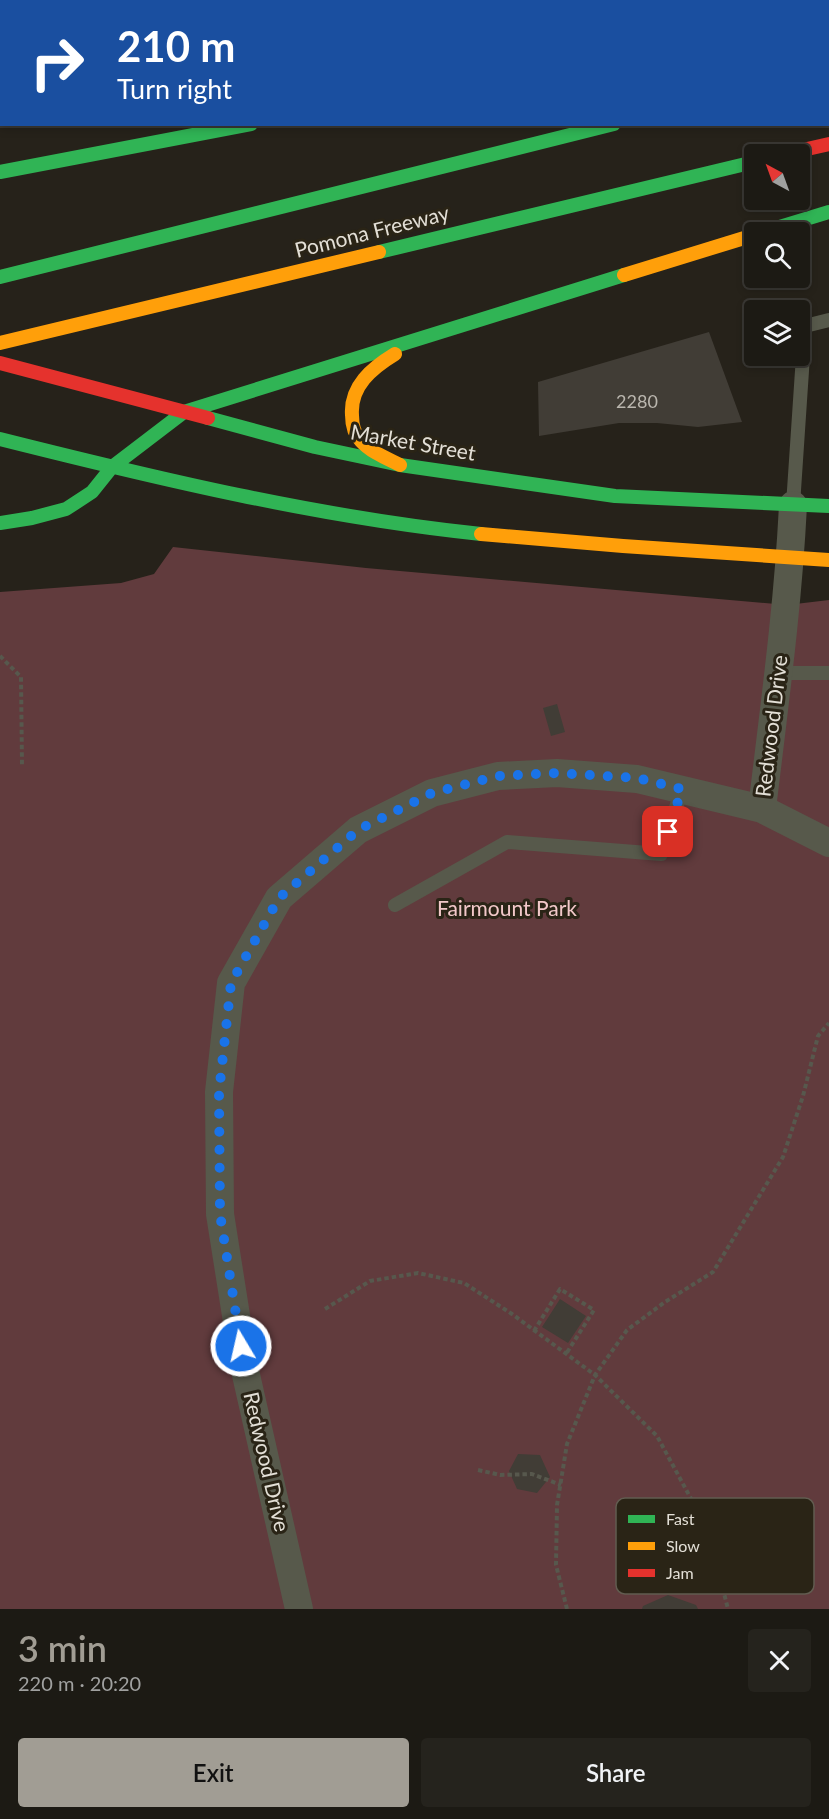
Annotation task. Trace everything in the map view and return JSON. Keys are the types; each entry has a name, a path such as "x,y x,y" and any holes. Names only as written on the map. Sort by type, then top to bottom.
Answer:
{"main road":[{"path":"0,172 241,126"},
{"path":"0,277 607,126"},
{"path":"810,148 829,144"},
{"name":"Pomona Freeway","path":"0,343 744,164"},
{"path":"796,222 829,212"},
{"path":"0,523 66,509 92,492 112,467 184,412 744,238"},
{"path":"400,465 377,453 358,438 353,428 351,402 355,390 372,370 414,342"},
{"name":"Market Street","path":"0,363 315,447 400,465 615,496 829,506"},
{"path":"0,439 112,467 322,511 417,526 592,545 829,560"}],"street":[{"name":"Redwood Drive","path":"299,1609 244,1366 220,1214 219,1092 231,983 279,898 358,830 432,793 498,776 557,773 637,778 762,809 790,557 793,505"},
{"path":"762,809 829,843"}],"lane":[{"path":"793,505 805,326 829,320"},
{"path":"778,673 829,673"},
{"path":"395,905 507,842 661,854 682,789"}],"path":[{"path":"0,656 21,677 22,765"},
{"path":"567,1609 556,1566 557,1505 567,1444 595,1375 627,1329 713,1272 783,1157 803,1096 818,1036 829,1023"},
{"path":"325,1309 370,1281 418,1273 464,1283 595,1375 657,1436 691,1498"},
{"path":"534,1331 560,1289 594,1310 566,1354"},
{"path":"478,1470 500,1475 532,1474 561,1485"},
{"path":"724,1594 728,1609"}],"green space":[{"name":"Fairmount Park","path":"173,547 366,568 787,605 829,600 829,1609 0,1609 0,592 121,583 154,574"}],"building":[{"path":"709,332 742,422 698,427 657,423 619,423 539,436 538,382"},
{"path":"557,704 565,732 551,736 543,708"},
{"path":"560,1299 586,1316 568,1343 542,1327"},
{"path":"518,1454 540,1455 550,1477 537,1493 517,1489 509,1471"},
{"path":"668,1595 696,1605 698,1609 642,1609 643,1606"}],"traffic: fast":[{"path":"0,172 241,126"},
{"path":"0,277 606,126"},
{"path":"379,252 744,164"},
{"path":"796,222 829,212"},
{"path":"0,523 66,509 92,492 112,467 184,412 624,275"},
{"path":"208,418 315,447 400,465 615,496 829,506"},
{"path":"0,439 179,482 299,507 359,518 481,534"}],"traffic: slow":[{"path":"624,275 744,238"},
{"path":"0,343 379,252"},
{"path":"395,354 378,365 364,379 355,395 352,418 355,432 365,445 400,465"},
{"path":"481,534 829,560"}],"traffic: jam":[{"path":"810,148 829,144"},
{"path":"0,363 208,418"}],"route":[{"path":"241,1346 220,1214 219,1092 231,983 279,898 358,830 432,793 498,776 557,773 637,778 682,789 668,832"}]}
